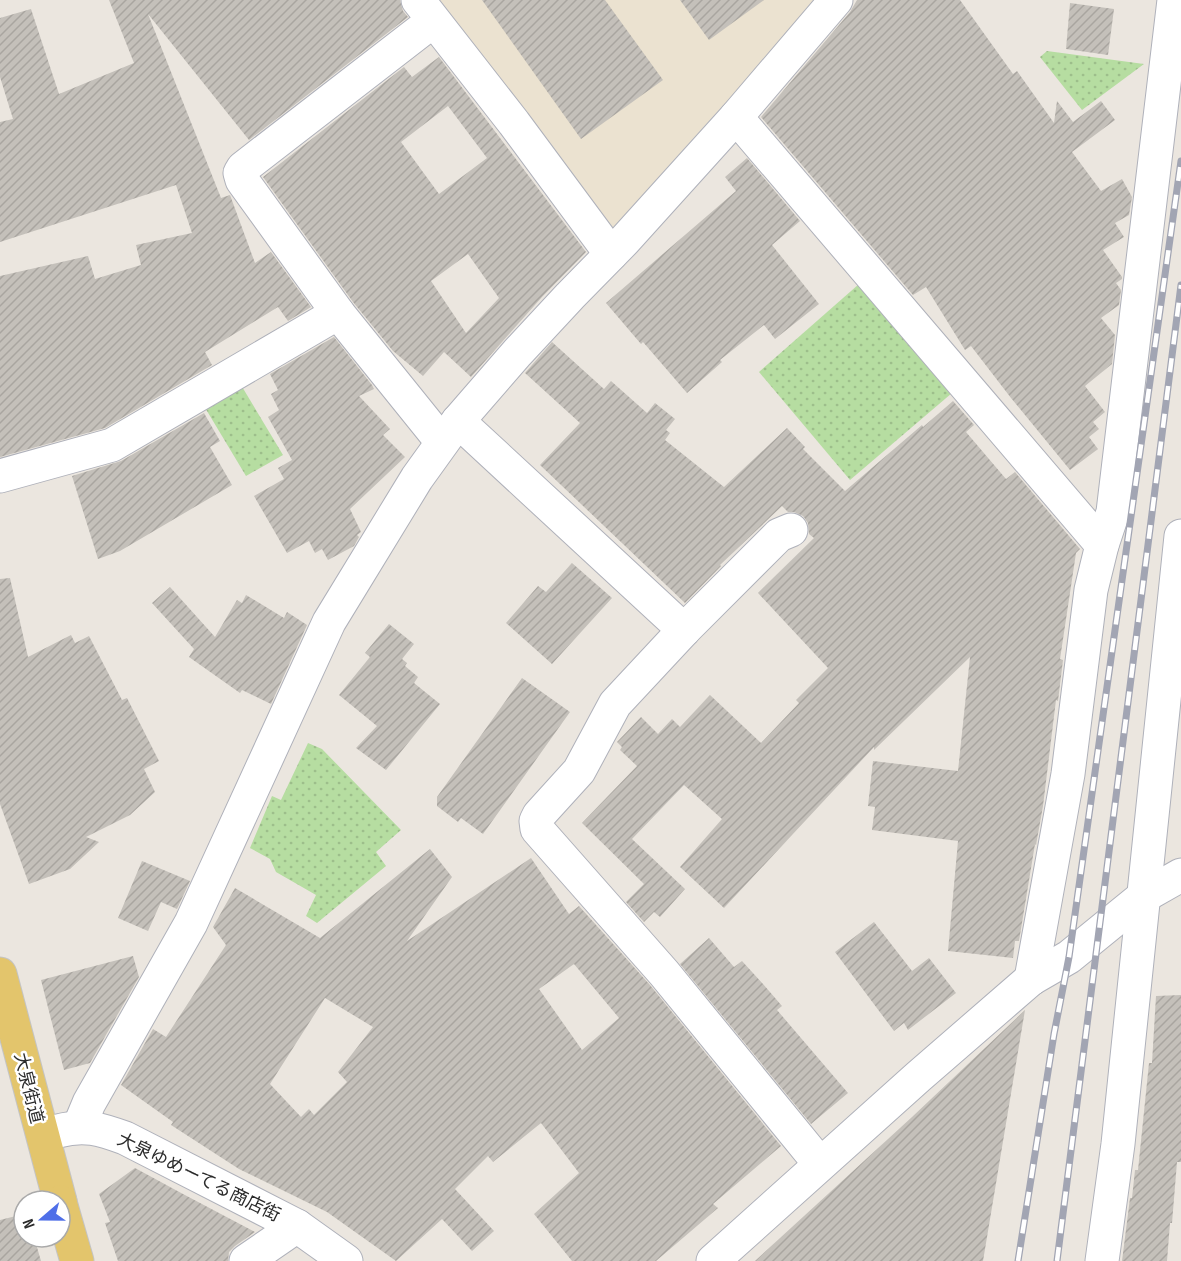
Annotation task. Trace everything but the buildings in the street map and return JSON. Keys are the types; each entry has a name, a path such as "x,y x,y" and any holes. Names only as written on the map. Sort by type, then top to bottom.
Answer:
{"main road":[{"name":"大泉街道","path":"0,974 56,1189"},
{"name":"大泉街道","path":"72,1244 77,1261"}],"street":[{"path":"79,1127 89,1103 191,923 329,621 385,528 450,431 524,345 736,117 836,0"},
{"path":"1031,979 1068,774 1091,590 1113,512 1174,0"},
{"path":"611,254 514,123 426,10 240,173 242,180 338,313 450,431 684,630"},
{"path":"736,117 1102,545"},
{"path":"0,476 112,445 338,313"},
{"path":"791,530 779,535 684,630 615,704 579,771 538,815 536,821 537,829 664,973 820,1164"},
{"path":"1102,1261 1118,1144 1181,536"},
{"path":"713,1261 1031,979 1069,957 1144,896 1181,875"},
{"name":"大泉ゆめーてる商店街","path":"42,1136 79,1127 102,1130 125,1138 297,1226 346,1261"},
{"path":"246,1261 297,1226"}],"shaded area":[{"path":"432,0 821,0 611,234"}],"green space":[{"path":"1047,51 1144,64 1082,110 1040,57"},
{"path":"859,284 952,393 850,480 759,372"},
{"path":"241,385 283,455 246,476 204,406"},
{"path":"308,743 322,749 401,830 376,852 386,866 317,923 306,916 316,895 276,872 270,859 250,848 272,796 281,800"}],"railway":[{"path":"1018,1261 1054,1034 1069,957 1181,161"},
{"path":"1057,1261 1181,285"}]}
